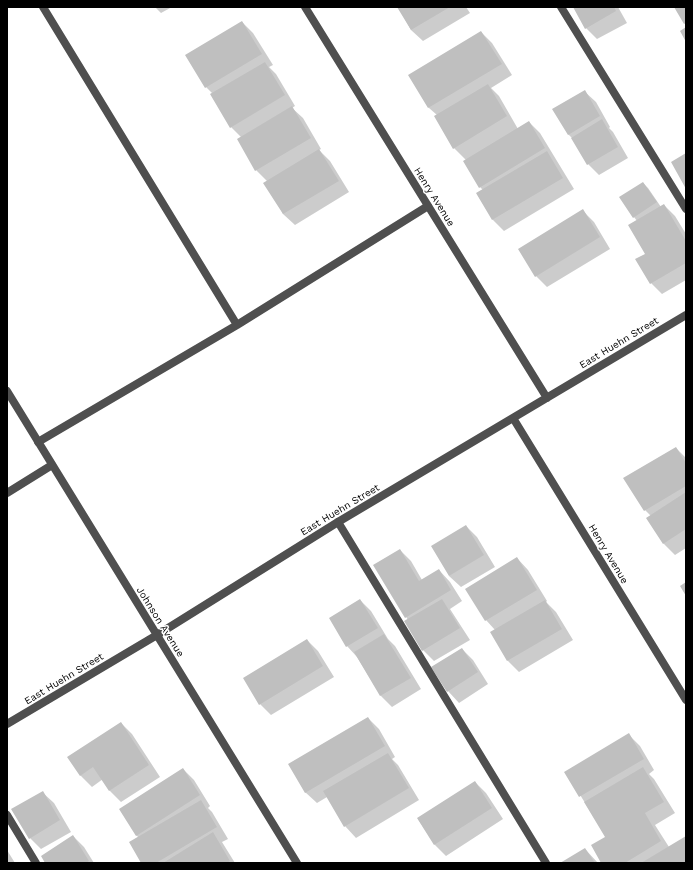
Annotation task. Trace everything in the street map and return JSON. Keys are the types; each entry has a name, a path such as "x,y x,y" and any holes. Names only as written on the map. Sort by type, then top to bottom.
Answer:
{"street":[{"path":"43,7 236,325"},
{"name":"Henry Avenue","path":"305,7 547,398"},
{"path":"562,7 686,209"},
{"path":"38,442 236,325 428,206"},
{"name":"East Huehn Street","path":"7,724 157,635 338,522 686,315"},
{"name":"Johnson Avenue","path":"7,391 297,863"},
{"name":"Henry Avenue","path":"513,418 686,700"},
{"path":"7,493 52,465"},
{"path":"338,522 546,863"},
{"path":"7,815 36,863"}],"building":[{"path":"397,7 450,7 411,30"},
{"path":"573,7 614,7 616,11 585,29"},
{"path":"674,7 686,7 686,23 684,24"},
{"path":"242,21 262,54 205,88 185,55"},
{"path":"686,27 686,42 680,31"},
{"path":"481,31 502,64 428,108 408,75"},
{"path":"265,62 285,95 230,128 210,94"},
{"path":"488,84 507,116 453,149 434,116"},
{"path":"585,90 600,116 568,135 552,109"},
{"path":"292,106 311,138 255,171 237,139"},
{"path":"602,119 618,147 587,165 571,138"},
{"path":"529,121 545,148 479,188 463,161"},
{"path":"319,149 339,181 283,214 263,183"},
{"path":"547,151 563,178 492,220 476,193"},
{"path":"686,153 686,189 671,162"},
{"path":"643,182 657,202 633,218 619,197"},
{"path":"664,204 686,241 686,263 650,284 635,259 645,254 628,225"},
{"path":"583,209 600,237 535,277 518,249"},
{"path":"676,447 686,463 686,486 644,511 623,478"},
{"path":"686,492 686,529 663,544 646,518"},
{"path":"466,525 484,555 449,576 431,546"},
{"path":"400,549 419,581 439,569 451,590 405,618 373,565"},
{"path":"517,557 537,590 485,621 465,589"},
{"path":"686,582 686,596 680,586"},
{"path":"360,599 378,628 346,647 329,618"},
{"path":"442,599 460,628 422,651 404,621"},
{"path":"545,600 562,629 507,661 490,632"},
{"path":"384,634 411,678 380,696 354,652"},
{"path":"307,639 323,666 259,705 243,678"},
{"path":"462,648 478,672 447,692 431,667"},
{"path":"368,717 385,746 305,793 288,764"},
{"path":"121,722 149,765 109,791 93,767 80,776 67,757"},
{"path":"629,733 644,759 579,797 564,772"},
{"path":"388,753 409,788 344,827 323,791"},
{"path":"643,767 664,802 645,813 661,841 625,863 601,863 591,845 605,837 584,802"},
{"path":"183,768 200,795 136,836 119,809"},
{"path":"475,781 492,808 434,845 417,818"},
{"path":"43,791 60,820 29,839 11,809"},
{"path":"201,800 217,827 156,863 141,863 129,842"},
{"path":"213,832 230,861 227,863 163,863"},
{"path":"73,835 89,861 86,863 45,863 41,856"},
{"path":"686,836 686,863 641,863"},
{"path":"585,848 595,863 560,863"}]}
